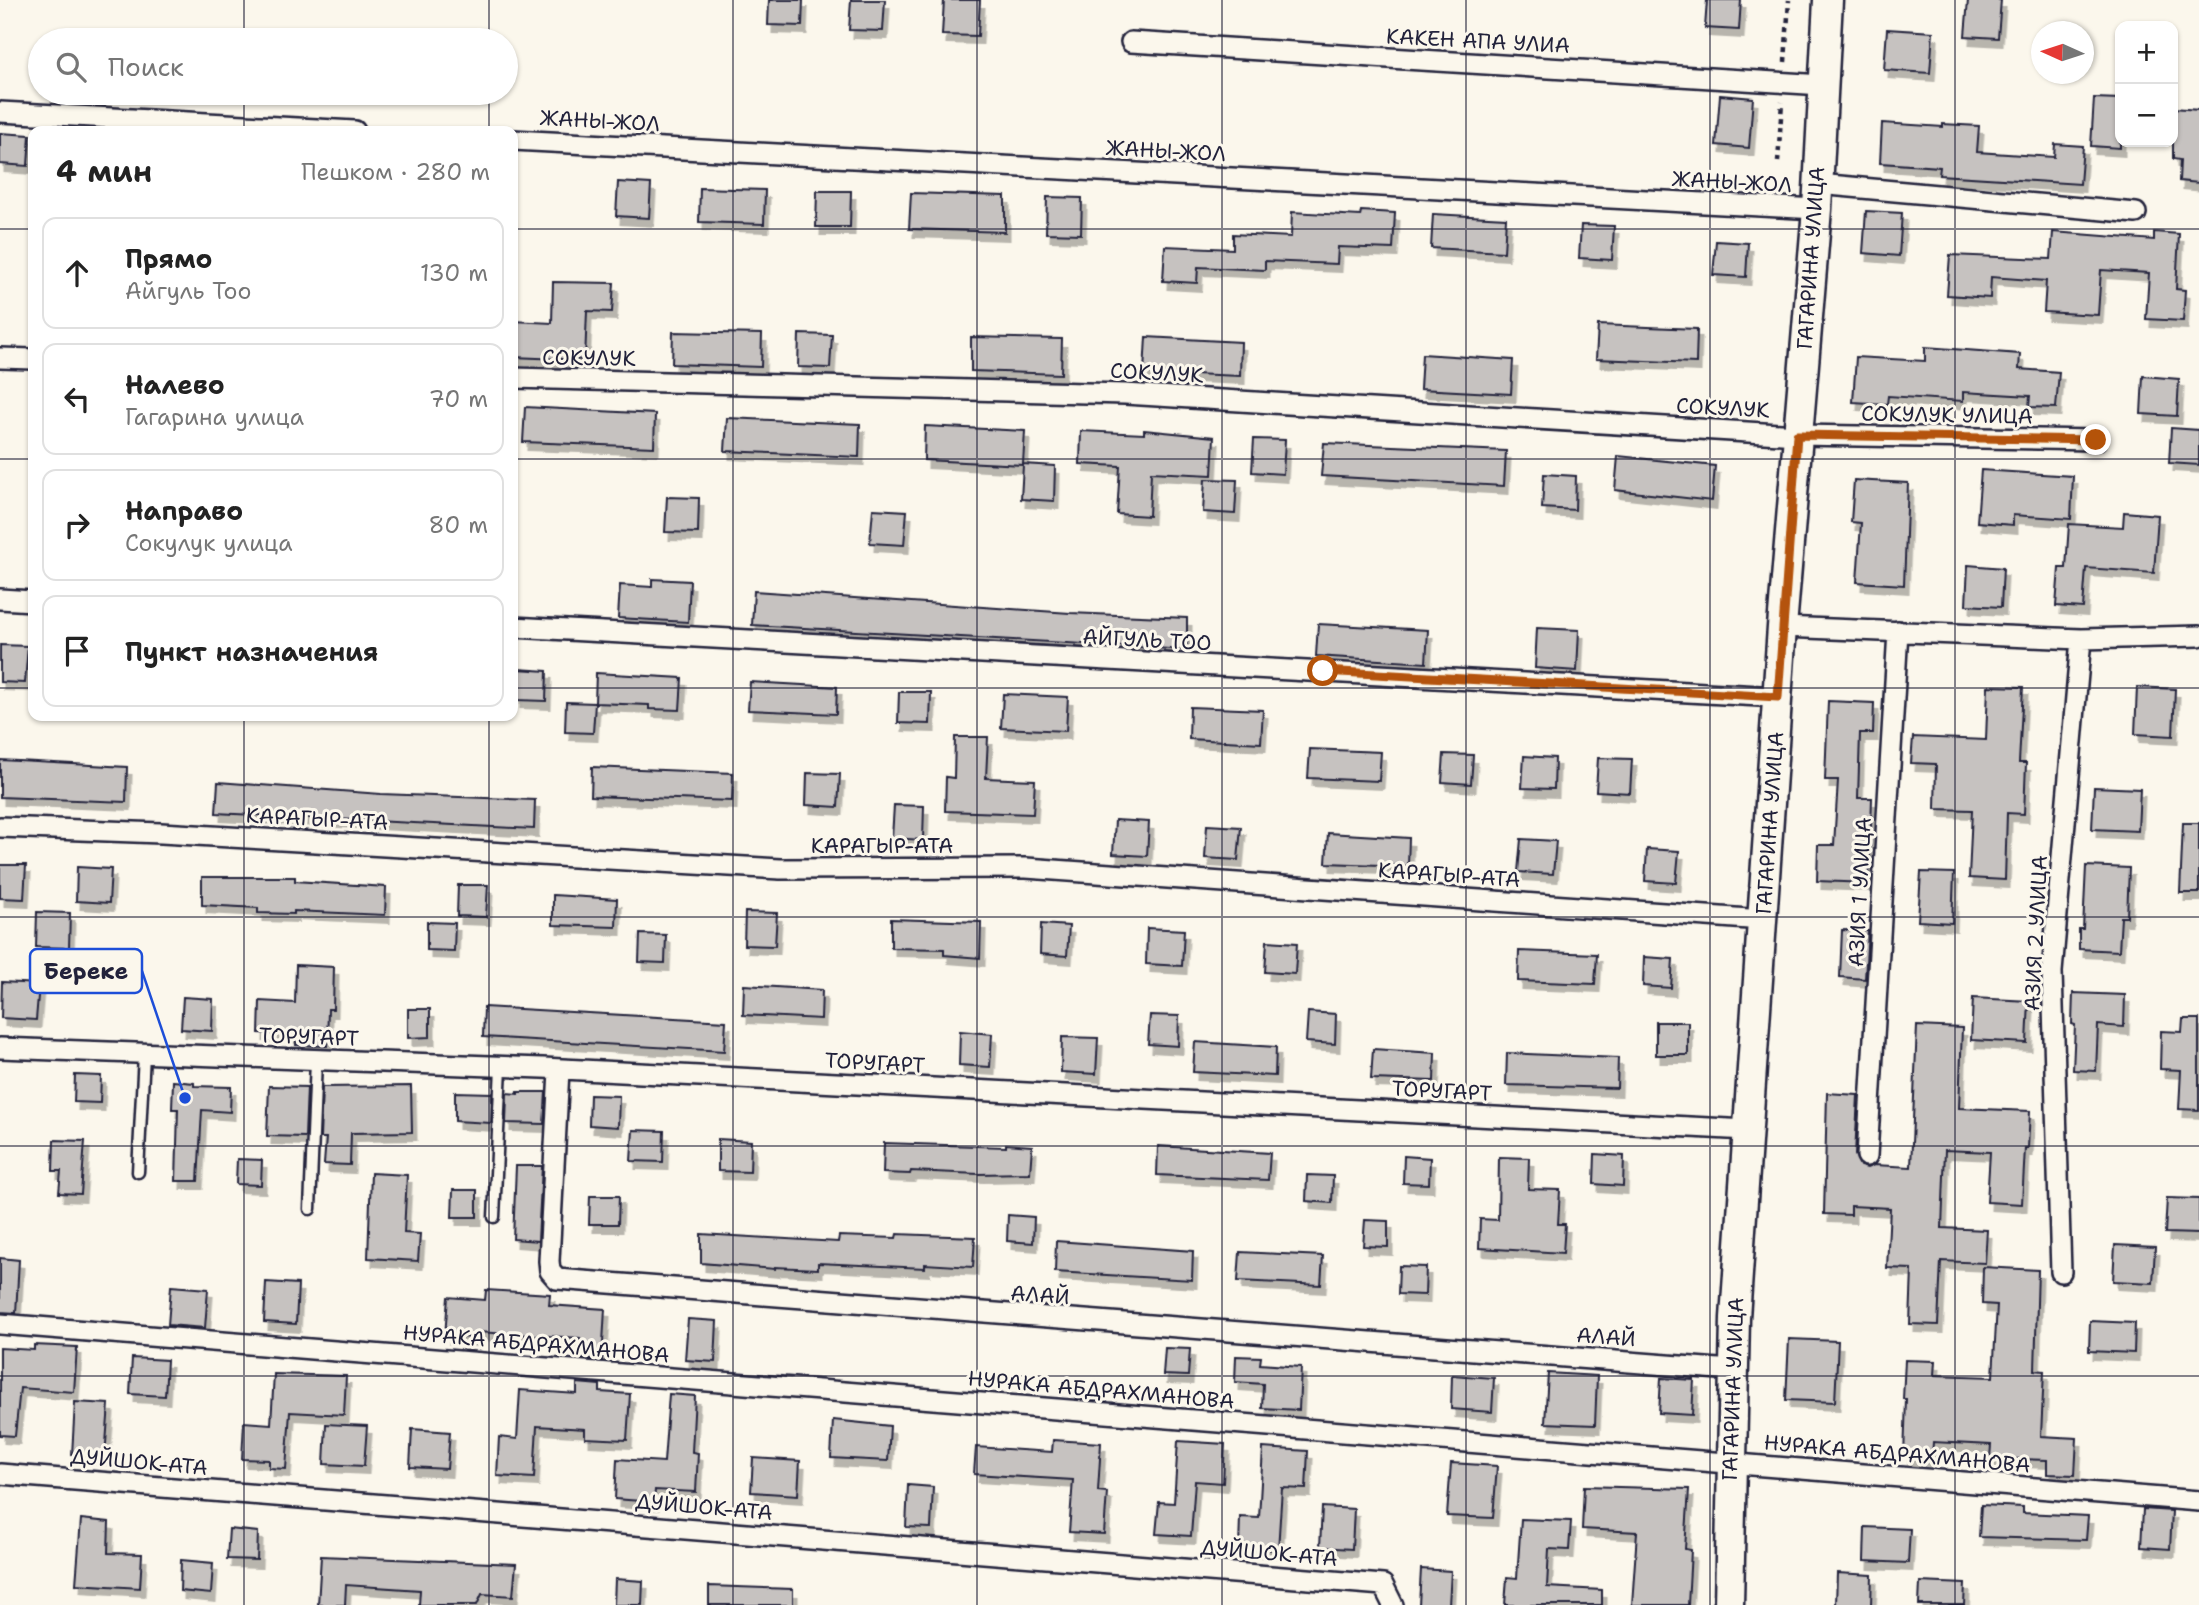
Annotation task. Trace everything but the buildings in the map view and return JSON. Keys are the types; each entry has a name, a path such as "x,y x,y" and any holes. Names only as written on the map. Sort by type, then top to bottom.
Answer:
{"main road":[{"name":"ГАГАРИНА УЛИЦА","path":"1728,1605 1732,1370 1782,627 1817,197 1828,0"}],"street":[{"name":"КАКЕН АПА УЛИА","path":"1131,42 1824,85"},
{"path":"0,112 262,126"},
{"name":"ЖАНЫ-ЖОЛ","path":"518,140 2136,213"},
{"path":"0,358 28,359"},
{"name":"СОКУЛУК","path":"518,378 1125,394 1797,435"},
{"name":"СОКУЛУК УЛИЦА","path":"1797,435 2096,440"},
{"path":"0,599 28,601"},
{"name":"АЙГУЛЬ ТОО","path":"518,627 1778,697"},
{"path":"1782,627 2081,639 2199,636"},
{"name":"АЗИЯ 1 УЛИЦА","path":"1867,1156 1898,631"},
{"name":"АЗИЯ 2 УЛИЦА","path":"2062,1272 2052,972 2081,639"},
{"name":"КАРАГЫР-АТА","path":"0,827 161,833 780,869 1026,868 1763,920"},
{"name":"ТОРУГАРТ","path":"0,1048 502,1067 1748,1130"},
{"name":"АЛАЙ","path":"559,1070 549,1261 550,1272 557,1279 1732,1370"},
{"name":"НУРАКА АБДРАХМАНОВА","path":"0,1324 2199,1501"},
{"name":"ДУЙШОК-АТА","path":"0,1474 1383,1585 1393,1605"}],"lane":[{"path":"138,1172 144,1054"},
{"path":"310,1209 316,1060"},
{"path":"494,1217 502,1067"}],"path":[{"path":"1784,69 1789,0"},
{"path":"1778,162 1782,101"}],"place":[{"name":"Береке","path":"185,1098"}],"route":[{"path":"1323,671 1778,697 1797,435 2096,440"}]}
